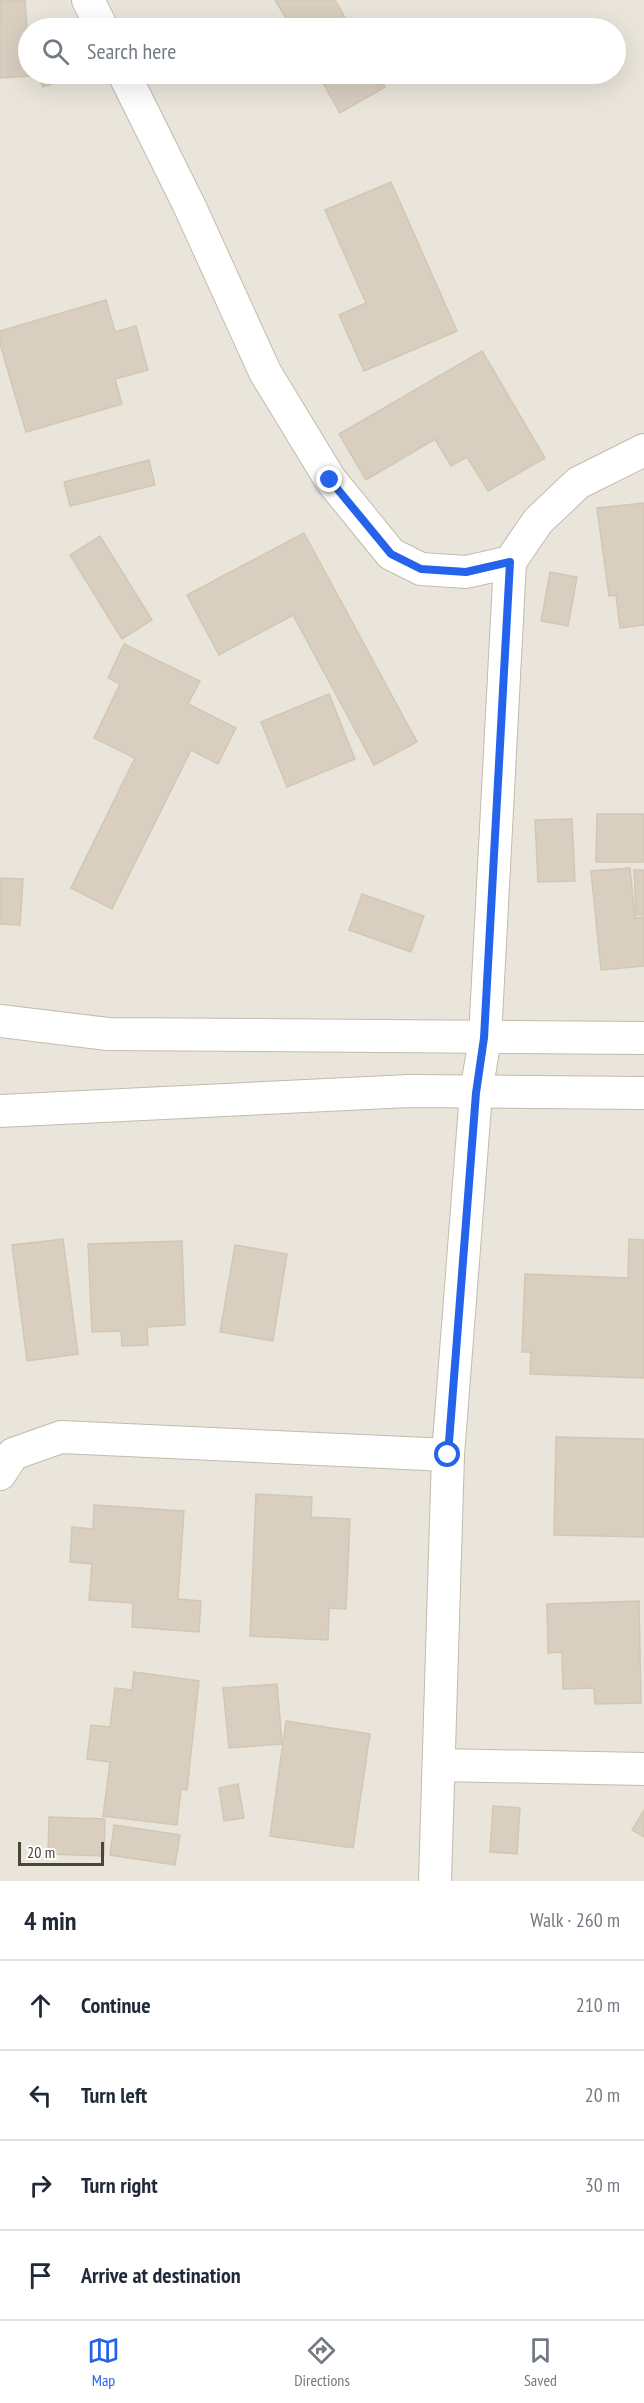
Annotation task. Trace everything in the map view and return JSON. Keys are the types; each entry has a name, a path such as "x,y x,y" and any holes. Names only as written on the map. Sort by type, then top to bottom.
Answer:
{"street":[{"path":"88,0 97,18"},
{"path":"129,84 189,206 265,372 330,480 391,554 421,569 466,572 510,562"},
{"path":"435,1881 448,1455 476,1093 484,1038 510,562 538,521 578,483 644,450"},
{"path":"0,1021 108,1034 644,1038"},
{"path":"0,1111 409,1091 644,1093"},
{"path":"0,1474 13,1454 61,1437 448,1455"},
{"path":"439,1765 644,1769"}],"shaded area":[{"path":"0,0 644,0 644,1881 0,1881"}],"building":[{"path":"0,0 25,0 26,18 18,18 18,77 0,78"},
{"path":"275,0 335,0 345,18 286,18"},
{"path":"324,84 383,84 385,87 340,113"},
{"path":"391,182 457,331 364,371 339,315 366,303 325,210"},
{"path":"106,300 115,332 136,326 148,370 115,379 122,404 26,432 0,344 0,331"},
{"path":"482,351 545,458 488,491 467,457 451,466 435,439 366,480 339,434"},
{"path":"149,460 155,485 70,506 64,482"},
{"path":"644,503 644,625 620,628 616,595 609,596 597,508"},
{"path":"304,533 417,742 374,765 293,615 219,655 187,595"},
{"path":"100,536 152,620 122,639 70,555"},
{"path":"550,572 577,577 568,626 541,621"},
{"path":"124,644 200,681 188,704 236,728 218,764 191,750 112,909 71,888 135,758 94,738 120,684 108,678"},
{"path":"329,694 355,759 287,787 261,722"},
{"path":"597,814 644,814 644,862 596,862"},
{"path":"572,819 575,881 538,882 535,820"},
{"path":"630,868 635,918 644,917 644,966 601,970 591,871"},
{"path":"634,870 644,870 644,915 636,915"},
{"path":"0,878 23,879 20,925 0,924"},
{"path":"362,894 424,916 411,952 349,930"},
{"path":"63,1239 78,1354 27,1361 12,1245"},
{"path":"629,1239 644,1240 644,1378 530,1374 531,1352 522,1352 525,1274 628,1278"},
{"path":"182,1241 185,1325 147,1327 148,1345 122,1346 121,1331 92,1332 88,1244"},
{"path":"235,1245 287,1254 273,1341 220,1332"},
{"path":"556,1437 644,1439 644,1537 554,1535"},
{"path":"256,1494 312,1497 311,1517 350,1519 346,1609 329,1608 328,1640 250,1636"},
{"path":"94,1505 184,1511 178,1599 201,1601 199,1632 132,1627 133,1603 89,1600 92,1564 70,1562 72,1527 93,1529"},
{"path":"639,1601 641,1703 595,1704 594,1688 563,1689 562,1652 548,1653 547,1604"},
{"path":"134,1672 199,1681 187,1790 181,1789 177,1825 103,1816 110,1762 87,1759 91,1725 110,1727 115,1688 132,1690"},
{"path":"277,1684 282,1744 229,1748 223,1688"},
{"path":"286,1721 370,1734 353,1848 270,1836"},
{"path":"238,1784 244,1818 224,1821 219,1788"},
{"path":"493,1806 520,1808 517,1854 490,1852"},
{"path":"644,1810 644,1837 632,1830"},
{"path":"49,1817 105,1819 104,1856 48,1854"},
{"path":"114,1825 180,1835 175,1865 110,1855"}],"route":[{"path":"330,480 391,554 421,569 466,572 510,562 484,1038 476,1093 448,1455"}]}
